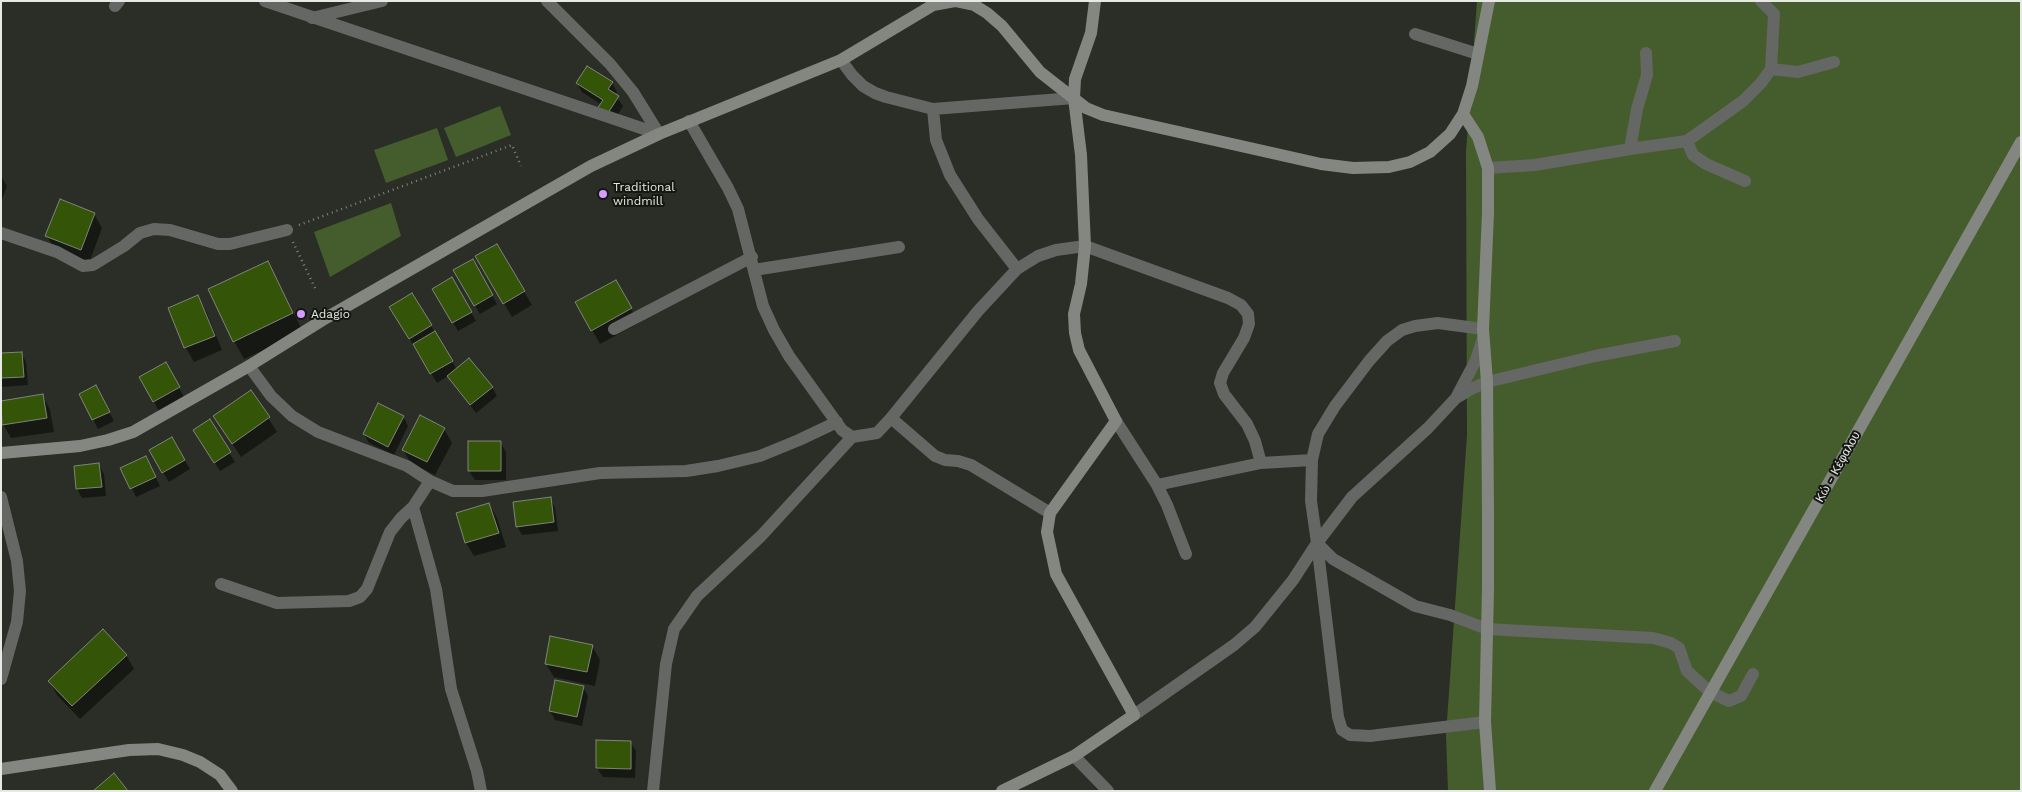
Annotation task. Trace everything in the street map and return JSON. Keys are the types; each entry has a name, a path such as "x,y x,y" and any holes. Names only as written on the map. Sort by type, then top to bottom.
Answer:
{"street":[{"path":"265,1 658,134"},
{"path":"312,18 382,1"},
{"path":"546,1 610,64 633,92 658,134"},
{"path":"1,453 80,446 133,432 591,166 658,134 840,60 933,5 955,1 974,5 987,13 1002,26 1040,72 1086,108 1103,116 1321,164 1353,168 1389,168 1410,162 1430,152 1450,134 1463,114 1472,86 1489,1"},
{"path":"1094,1 1091,33 1075,79 1074,98 1081,156 1085,246 1081,284 1074,314 1074,333 1079,350 1116,421 1157,485 1186,554"},
{"path":"1488,168 1535,165 1687,141 1743,101 1761,83 1771,69 1774,14 1761,1"},
{"path":"1415,34 1478,54"},
{"path":"1630,149 1637,110 1647,75 1646,53"},
{"path":"840,60 863,86 875,93 933,109 1074,98"},
{"path":"1771,69 1798,72 1834,62"},
{"path":"933,109 936,140 950,175 978,219 1017,269"},
{"path":"1463,114 1478,137 1488,168 1483,334 1487,382 1485,722 1490,791"},
{"path":"689,121 738,209 763,306 774,330 789,356 842,430 852,437"},
{"path":"1687,141 1693,155 1706,164 1745,180"},
{"name":"Κώ - Κέφαλου","path":"1655,791 2021,142"},
{"path":"1,233 58,252 83,266 93,265 124,246 140,233 154,229 170,230 218,244 230,244 287,230"},
{"path":"654,791 666,664 674,629 697,596 761,536 852,437 877,433 978,310 1017,269 1038,256 1056,250 1085,246 1228,298 1241,305 1248,314 1249,324 1244,338 1222,373 1220,383 1224,394 1247,424 1255,441 1261,463"},
{"path":"614,329 753,263 899,247"},
{"path":"1483,334 1438,324 1415,326 1402,330 1387,341 1335,406 1318,434 1312,460 1311,501 1338,717 1342,730 1350,735 1370,736 1485,722"},
{"path":"1002,791 1074,756 1234,645 1256,627 1293,580 1317,542 1352,497 1428,428 1456,398 1476,360 1483,334"},
{"path":"1456,398 1487,382 1595,356 1675,341"},
{"path":"249,366 271,396 292,416 318,432 400,463 430,481 453,491 482,492 600,473 686,471 718,466 760,456 837,422"},
{"path":"891,418 935,456 970,465 1050,513"},
{"path":"1116,421 1050,513 1047,532 1056,574 1134,715"},
{"path":"1157,485 1261,463 1312,460"},
{"path":"221,584 277,603 348,601 360,597 367,590 390,532 413,507 430,481"},
{"path":"1,497 17,561 20,591 17,622 1,679"},
{"path":"413,507 436,589 451,689 477,771 481,791"},
{"path":"1317,542 1334,559 1368,581 1415,606 1450,615 1487,629 1653,638 1671,643 1679,648 1687,671 1710,692 1729,701 1741,696 1753,674"},
{"path":"1,769 129,750 158,749 183,755 200,762 220,775 232,791"},
{"path":"1074,756 1108,791"}],"path":[{"path":"316,288 287,230 512,146 521,166"}],"green space":[{"path":"1477,1 2021,1 2021,791 1448,791 1446,735 1467,435 1466,152"},
{"path":"500,106 511,135 456,157 444,128"},
{"path":"437,128 448,160 386,183 374,150"},
{"path":"391,203 401,236 330,277 314,232"}],"building":[{"path":"587,66 613,82 608,89 619,96 608,113 597,109 603,100 576,83"},
{"path":"60,199 95,213 81,250 45,236"},
{"path":"497,244 525,291 503,304 475,256"},
{"path":"473,259 493,295 474,306 453,270"},
{"path":"268,261 293,313 233,342 208,289"},
{"path":"452,277 472,312 452,323 432,289"},
{"path":"616,280 632,308 591,331 575,302"},
{"path":"412,293 432,325 409,339 389,307"},
{"path":"198,295 215,336 184,348 168,308"},
{"path":"435,331 453,361 430,374 413,344"},
{"path":"22,352 24,377 1,378 1,353"},
{"path":"469,358 493,387 470,405 447,376"},
{"path":"166,362 180,387 153,402 139,377"},
{"path":"96,385 110,412 92,420 79,394"},
{"path":"251,390 270,417 232,444 213,416"},
{"path":"43,394 47,418 2,425 1,401"},
{"path":"378,403 404,416 388,447 363,434"},
{"path":"420,415 445,428 427,462 402,450"},
{"path":"210,419 231,452 214,463 193,430"},
{"path":"172,437 185,460 162,473 149,450"},
{"path":"468,441 501,441 501,471 468,471"},
{"path":"146,456 156,477 130,489 120,468"},
{"path":"99,463 102,487 76,489 74,466"},
{"path":"551,497 554,522 516,527 513,502"},
{"path":"489,503 499,533 465,543 456,513"},
{"path":"103,629 127,655 72,706 48,681"},
{"path":"550,636 593,645 587,672 545,664"},
{"path":"555,680 584,686 577,717 549,711"},
{"path":"596,740 631,741 631,769 596,768"},
{"path":"114,773 128,791 93,791"}],"place":[{"name":"Traditional windmill","path":"603,194"},
{"name":"Adagio","path":"301,314"}]}
